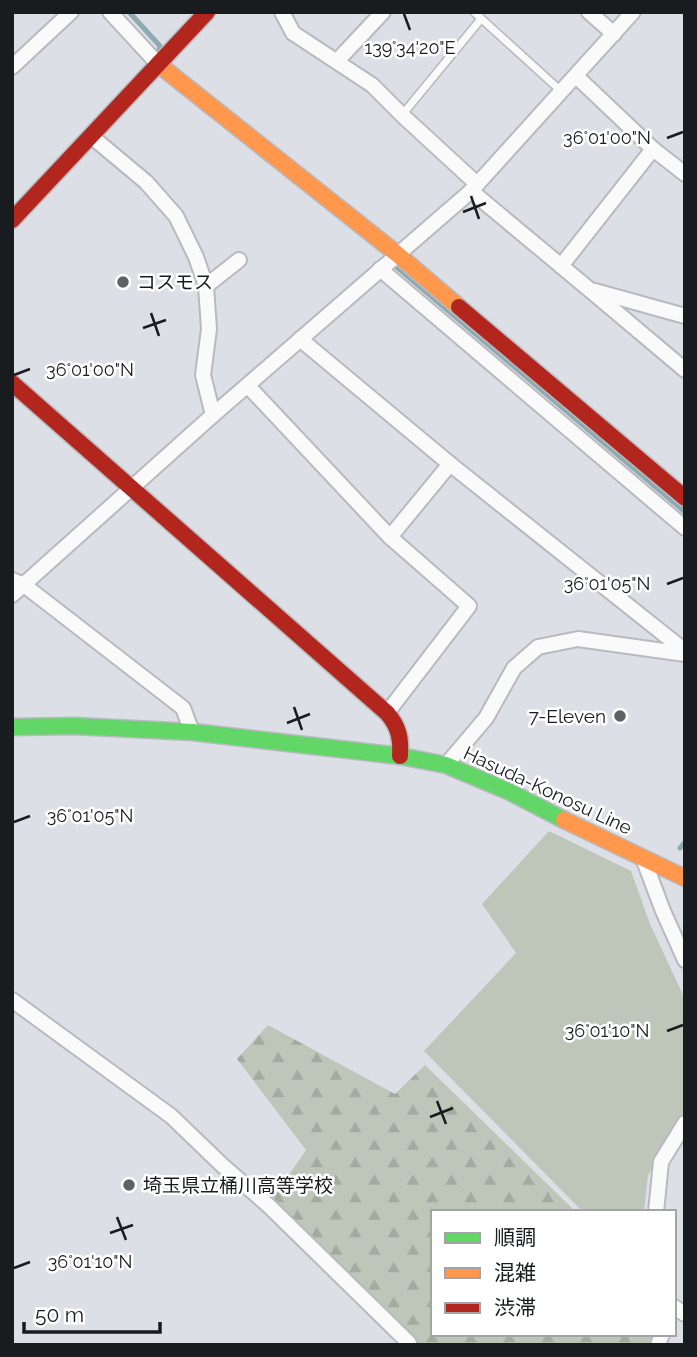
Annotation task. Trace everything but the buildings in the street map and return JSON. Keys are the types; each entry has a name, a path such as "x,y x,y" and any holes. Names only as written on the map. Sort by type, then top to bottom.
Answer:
{"street":[{"path":"12,67 71,12"},
{"path":"110,12 158,64 397,254 685,498"},
{"path":"282,12 293,33 372,85 474,188 561,267 685,370"},
{"path":"337,61 383,12"},
{"path":"589,12 614,34"},
{"path":"192,733 183,709 16,587 474,188 633,12"},
{"path":"12,220 204,13"},
{"path":"576,76 653,149 685,174"},
{"path":"91,136 146,182 176,216 196,257 206,286 209,329 203,374 214,415"},
{"path":"561,267 653,149"},
{"path":"206,286 239,260"},
{"path":"380,269 685,528"},
{"path":"590,290 685,316"},
{"path":"300,339 450,464 685,652"},
{"path":"12,383 387,713 397,724 401,738 400,756"},
{"path":"248,386 390,537 469,606 387,713"},
{"path":"390,537 450,464"},
{"path":"446,765 486,718 514,668 538,647 578,639 685,652"},
{"name":"Hasuda-Konosu Line","path":"12,727 75,726 253,738 400,756 446,765 510,792 685,878"},
{"path":"643,858 685,960"},
{"path":"12,1000 171,1116 268,1205 409,1343 407,1345"},
{"path":"656,1210 660,1162 685,1124"}],"lane":[{"path":"474,12 562,91"},
{"path":"402,115 481,19"}],"green space":[{"path":"549,831 631,871 650,924 685,999 685,1117 648,1175 644,1210 581,1210 424,1051 516,953 482,904"},
{"path":"268,1025 395,1094 425,1065 574,1210 431,1210 431,1336 658,1336 655,1345 407,1345 268,1205 306,1150 237,1059"}],"waterway":[{"path":"129,12 160,46 158,53"},
{"path":"392,263 685,512"},
{"path":"680,848 685,842"}],"traffic: fast":[{"path":"12,727 75,726 192,732 400,756 446,765 510,792 564,820"}],"traffic: slow":[{"path":"158,64 397,254 459,307"},
{"path":"564,820 685,878"}],"traffic: jam":[{"path":"12,220 207,12"},
{"path":"459,307 685,498"},
{"path":"12,383 387,713 398,733 400,756"}],"place":[{"name":"コスモス","path":"123,282"},
{"name":"7-Eleven","path":"620,716"},
{"name":"埼玉県立桶川高等学校","path":"129,1185"}]}
